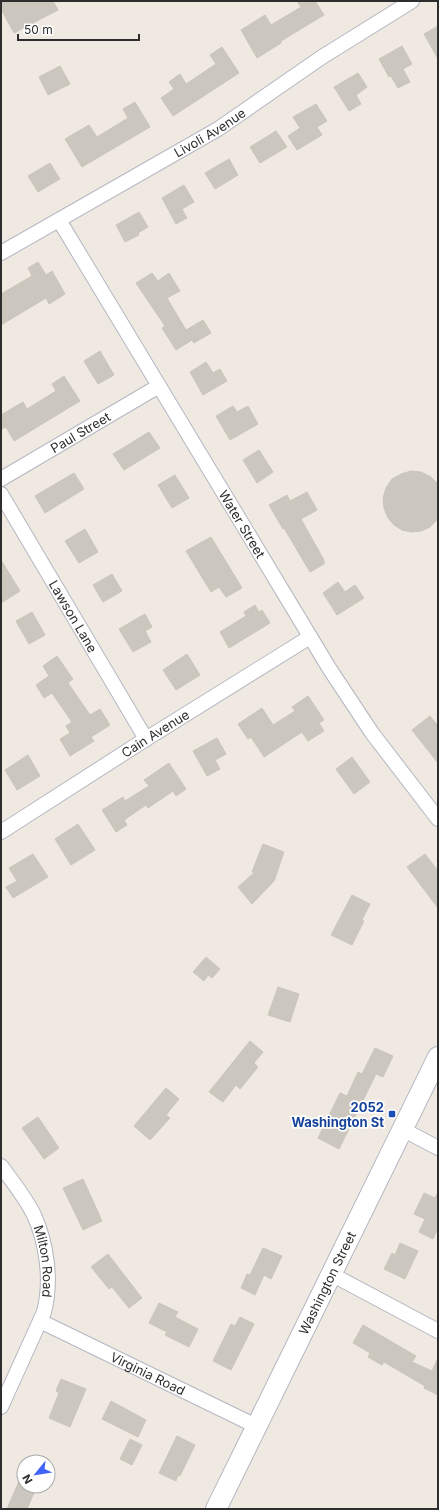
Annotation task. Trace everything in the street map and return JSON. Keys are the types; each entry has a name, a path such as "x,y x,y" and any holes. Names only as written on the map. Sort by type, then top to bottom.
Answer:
{"main road":[{"name":"Washington Street","path":"216,1509 438,1057"}],"street":[{"name":"Livoli Avenue","path":"1,253 218,129 322,57 412,1"},
{"name":"Water Street","path":"59,220 310,637 372,733 438,819"},
{"name":"Paul Street","path":"1,479 159,386"},
{"name":"Lawson Lane","path":"1,494 146,739"},
{"name":"Cain Avenue","path":"1,832 146,739 310,637"},
{"path":"402,1129 438,1148"},
{"name":"Milton Road","path":"1,1166 27,1203 34,1216 42,1242 48,1280 46,1303 40,1322 1,1407"},
{"path":"331,1274 438,1331"},
{"name":"Virginia Road","path":"40,1322 256,1426"}],"building":[{"path":"1,1 53,1 58,10 14,33 1,9"},
{"path":"297,1 315,1 324,15 281,41 281,43 257,58 241,30 265,15 271,25 301,7"},
{"path":"438,26 438,59 424,34"},
{"path":"402,46 412,64 403,69 410,82 398,88 391,76 389,77 379,59"},
{"path":"222,47 239,73 173,116 161,98 174,89 169,82 180,74 186,84 216,64 210,55"},
{"path":"60,66 70,84 48,95 39,77"},
{"path":"358,73 367,87 356,95 361,104 349,111 334,87"},
{"path":"135,102 150,127 82,167 65,139 89,125 97,137 128,118 123,109"},
{"path":"316,104 327,121 317,127 322,135 297,150 288,136 300,128 293,117"},
{"path":"276,131 287,147 260,163 250,147"},
{"path":"229,159 238,175 215,189 205,173"},
{"path":"50,163 60,179 38,192 28,176"},
{"path":"184,185 194,202 182,209 187,218 176,224 162,198"},
{"path":"139,212 148,227 138,233 139,235 125,242 116,225"},
{"path":"38,262 46,275 52,271 65,294 49,304 46,298 1,325 1,294 32,276 28,268"},
{"path":"152,273 158,281 169,273 180,291 167,298 186,330 203,320 211,333 194,343 192,340 176,350 162,328 165,326 136,283"},
{"path":"100,351 114,375 98,384 84,361"},
{"path":"206,362 213,373 220,369 227,381 203,395 190,372"},
{"path":"64,376 80,401 14,441 6,427 1,429 1,415 23,402 27,409 56,391 52,384"},
{"path":"233,406 237,412 248,406 258,424 230,440 216,416"},
{"path":"149,432 160,448 124,470 113,454"},
{"path":"259,450 273,472 257,483 243,460"},
{"path":"411,471 421,472 431,477 438,484 438,519 430,527 421,531 412,532 402,530 394,525 388,518 384,508 383,498 386,488 392,479"},
{"path":"74,473 84,489 45,513 35,496"},
{"path":"175,475 189,498 172,508 158,485"},
{"path":"307,492 317,510 301,519 324,560 324,564 310,572 269,505 287,495 290,501"},
{"path":"85,529 98,552 79,563 65,541"},
{"path":"211,537 242,588 226,597 219,587 211,592 186,551"},
{"path":"1,560 20,591 1,603"},
{"path":"112,574 122,591 103,602 93,585"},
{"path":"338,582 345,592 355,585 364,598 337,615 323,593"},
{"path":"255,605 259,612 262,610 270,623 229,648 220,632 246,616 244,612"},
{"path":"32,612 45,635 29,644 16,621"},
{"path":"145,614 152,627 145,631 151,642 133,652 119,629"},
{"path":"187,654 200,675 176,690 163,670"},
{"path":"57,656 73,679 68,683 90,715 100,709 110,725 91,737 94,741 70,756 60,739 70,733 66,726 72,722 52,693 44,698 36,685 49,676 43,666"},
{"path":"308,696 324,720 319,723 324,731 308,741 302,732 264,757 251,737 248,739 238,724 262,708 273,725 295,711 292,707"},
{"path":"430,716 438,726 438,763 412,730"},
{"path":"217,738 226,754 215,760 220,769 207,776 193,751"},
{"path":"28,755 40,776 17,790 5,770"},
{"path":"352,757 370,782 354,794 336,769"},
{"path":"169,763 186,789 176,796 173,791 148,808 146,805 124,820 127,825 116,832 102,810 123,797 125,801 149,786 144,780"},
{"path":"78,824 95,850 71,865 55,839"},
{"path":"263,844 284,852 274,881 252,904 238,887 255,872 252,872"},
{"path":"33,854 48,877 13,898 6,887 17,881 9,868"},
{"path":"425,854 438,871 438,908 407,867"},
{"path":"352,895 370,904 362,920 364,921 352,945 331,935"},
{"path":"206,957 220,969 212,978 208,975 204,981 193,972"},
{"path":"278,987 299,994 290,1022 268,1015"},
{"path":"250,1041 263,1052 254,1063 258,1067 240,1089 236,1085 223,1102 209,1092"},
{"path":"375,1048 393,1056 383,1077 376,1074 339,1149 318,1138 340,1093 347,1096 358,1072 362,1074"},
{"path":"166,1088 179,1099 166,1115 170,1118 150,1140 134,1126"},
{"path":"38,1117 59,1148 44,1159 22,1128"},
{"path":"83,1179 102,1221 83,1230 63,1188"},
{"path":"438,1192 438,1228 433,1239 419,1232 425,1219 414,1214 424,1193 435,1198"},
{"path":"400,1243 418,1251 405,1279 384,1269 392,1253 395,1255"},
{"path":"263,1248 282,1256 271,1279 264,1275 255,1295 241,1288 247,1274 250,1275"},
{"path":"108,1254 142,1298 129,1308 112,1287 109,1289 91,1267"},
{"path":"159,1303 178,1312 175,1317 198,1329 189,1347 165,1335 167,1332 149,1323"},
{"path":"240,1317 254,1324 231,1370 213,1361 231,1324 235,1326"},
{"path":"363,1325 416,1356 412,1362 432,1371 438,1358 438,1395 424,1388 425,1386 384,1362 382,1365 368,1357 370,1353 353,1343"},
{"path":"61,1379 86,1389 70,1427 49,1418 59,1393 56,1391"},
{"path":"111,1401 146,1420 138,1437 102,1419"},
{"path":"177,1436 195,1445 180,1476 178,1475 176,1481 159,1473"},
{"path":"130,1439 142,1445 132,1465 120,1459"},
{"path":"16,1488 16,1494 33,1494 27,1509 7,1509"}],"place":[{"name":"2052 Washington St","path":"392,1114"}]}
